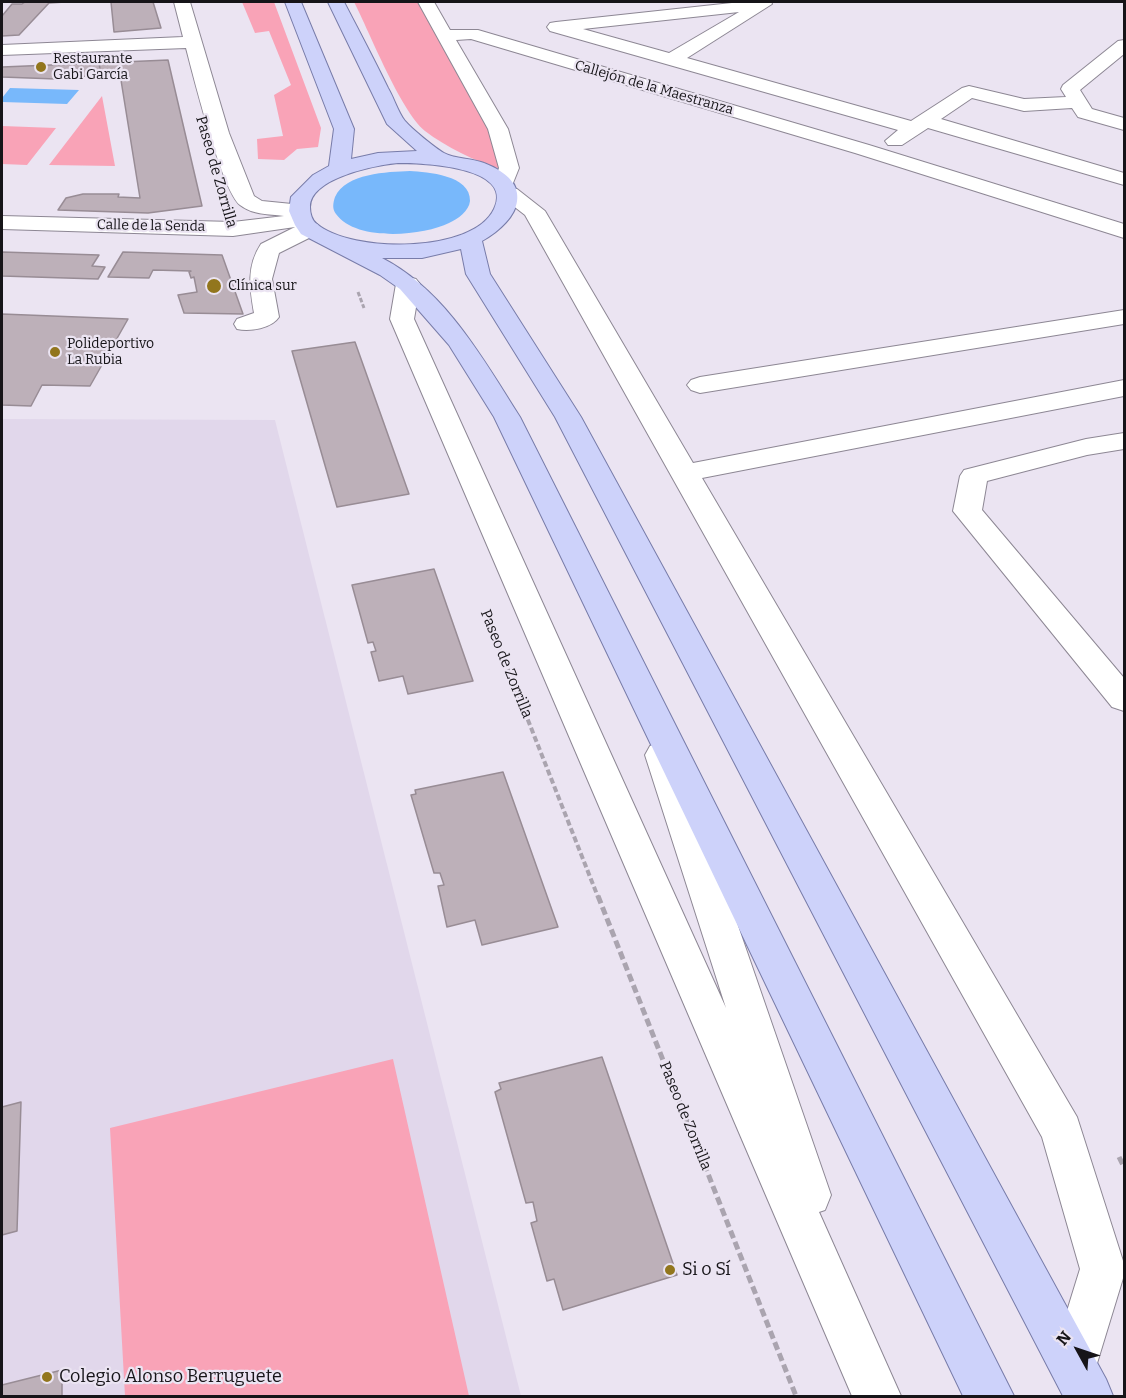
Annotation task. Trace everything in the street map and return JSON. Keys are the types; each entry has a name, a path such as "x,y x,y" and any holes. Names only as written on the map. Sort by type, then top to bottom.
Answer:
{"main road":[{"path":"293,2 344,129 339,169"},
{"path":"336,2 397,124 438,158"},
{"path":"337,244 385,252 415,252 444,247 470,239 489,228 502,216 508,204 506,189 489,174 467,164 438,158 387,158 339,169 316,181 302,196 303,220 337,244 408,284 459,341 507,417 989,1396"},
{"path":"470,239 478,274 568,417 1081,1381"}],"street":[{"path":"182,2 219,133 245,200 257,207 303,220"},
{"path":"426,2 498,129 509,168 506,189 534,212 1062,1131 1114,1267 1081,1381"},
{"path":"671,60 762,2"},
{"path":"762,2 556,27 671,60 1125,179"},
{"name":"Callejón de la Maestranza","path":"445,35 472,34 869,151 1125,231"},
{"path":"2,50 193,42"},
{"path":"1125,45 1070,89 1085,113 1125,124"},
{"path":"869,151 919,125 969,92 1024,105 1078,102"},
{"path":"246,324 267,317 261,279 269,249 303,220"},
{"name":"Calle de la Senda","path":"2,223 233,229 303,220"},
{"path":"408,284 402,319 875,1392"},
{"path":"700,385 1125,317"},
{"path":"685,473 1125,388"},
{"path":"1043,404 1086,447"},
{"path":"1125,441 1086,447 974,476 967,511 1125,699"},
{"path":"639,685 875,1392"}],"path":[{"path":"355,283 367,314"},
{"name":"Paseo de Zorrilla","path":"485,612 796,1396"}],"shaded area":[{"path":"242,2 274,2 321,128 318,147 297,149 284,160 258,159 257,139 283,136 274,95 291,85 269,31 255,33"},
{"path":"354,2 420,2 486,118 500,169 451,148 425,131 415,121 386,70"},
{"path":"102,96 115,166 49,165"},
{"path":"2,126 56,128 27,165 2,164"},
{"path":"2,419 275,420 521,1396 2,1396"},
{"path":"393,1059 469,1396 125,1396 110,1128"}],"water":[{"path":"10,88 79,90 67,104 2,102 2,98"},
{"path":"410,171 427,172 456,180 468,192 470,201 468,208 456,219 437,227 423,231 390,234 358,229 346,223 335,212 333,206 335,197 348,183 368,175"}],"building":[{"path":"65,2 49,3 19,35 2,36 2,16 12,4"},
{"path":"111,2 153,2 161,28 114,32"},
{"path":"168,60 202,206 148,213 58,210 66,198 83,194 119,194 118,197 140,198 120,74 101,76 99,63"},
{"path":"99,63 101,74 98,75 56,79 2,77 2,67"},
{"path":"2,252 99,255 92,266 105,267 98,279 2,276"},
{"name":"Clínica sur","path":"123,252 222,255 243,314 184,313 178,295 197,292 194,277 191,278 189,272 191,271 153,270 149,278 108,277"},
{"name":"Polideportivo La Rubia","path":"2,314 128,319 90,386 42,385 31,406 2,405"},
{"path":"355,342 409,494 337,507 292,351"},
{"path":"434,569 473,681 408,694 403,676 379,681 371,652 376,651 373,642 368,643 352,585"},
{"path":"503,772 558,927 482,945 475,920 447,927 438,886 444,885 440,873 434,873 411,795 416,794 415,790"},
{"path":"602,1057 677,1275 563,1310 554,1279 547,1281 531,1223 537,1221 533,1202 526,1203 495,1092 501,1089 499,1083"},
{"path":"21,1102 17,1231 2,1235 2,1107"},
{"name":"Colegio Alonso Berruguete","path":"62,1370 62,1396 2,1396 2,1385"}],"place":[{"name":"Restaurante Gabi García","path":"41,67"},
{"name":"Clínica sur","path":"214,286"},
{"name":"Polideportivo La Rubia","path":"55,352"},
{"name":"Si o Sí","path":"670,1270"},
{"name":"Colegio Alonso Berruguete","path":"47,1377"}]}
